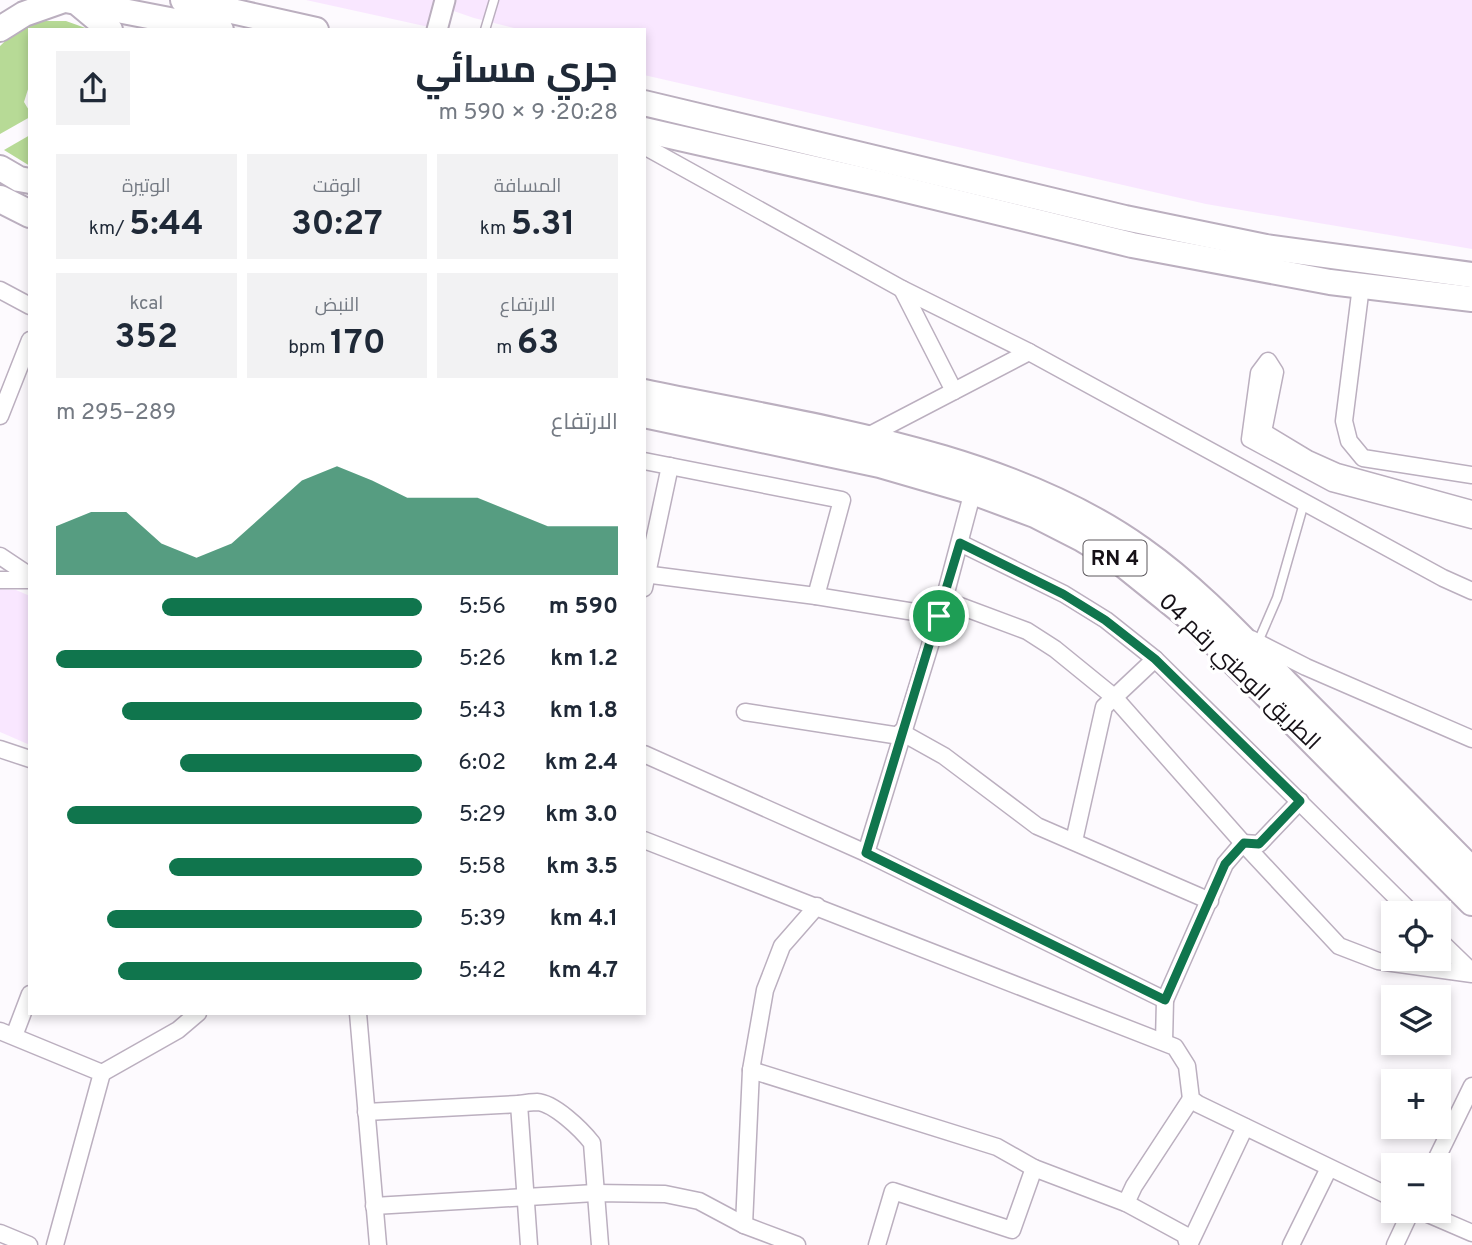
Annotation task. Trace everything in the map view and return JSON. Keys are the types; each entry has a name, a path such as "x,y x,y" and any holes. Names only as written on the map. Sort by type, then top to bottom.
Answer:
{"highway":[{"path":"0,199 28,213"},
{"name":"الطريق الوطني رقم 04","path":"646,393 862,439 938,458 1006,480 1054,500 1140,548 1177,577 1232,629 1472,871"},
{"name":"الطريق الوطني رقم 04","path":"646,414 880,464 973,491 1035,514 1082,538 1120,561 1192,619 1472,902"}],"main road":[{"path":"183,0 307,28"},
{"path":"69,1 107,28"},
{"path":"0,29 24,14 69,1 210,28"},
{"path":"646,103 1125,218 1266,247 1472,275"},
{"path":"646,130 1132,245 1362,286 1472,299"},
{"path":"0,168 19,179 28,181"}],"street":[{"path":"438,28 445,0"},
{"path":"646,147 902,289 1028,352 1443,578 1472,591"},
{"path":"1362,286 1344,421 1349,442 1363,458 1472,475"},
{"path":"902,289 954,391"},
{"path":"0,290 28,305"},
{"path":"0,416 28,345"},
{"path":"862,439 1028,352"},
{"path":"1472,509 1337,472 1308,459 1263,432 1275,372 1268,361 1259,373 1250,439 1332,482 1472,520"},
{"path":"646,461 842,500 816,596"},
{"path":"646,574 670,466"},
{"path":"866,853 941,608 973,491"},
{"path":"960,543 1063,594 1105,620 1155,659 1400,901"},
{"path":"0,556 28,577"},
{"path":"0,580 28,578"},
{"path":"646,579 941,608 1027,631 1055,649 1114,697 1339,946 1378,961 1472,973"},
{"path":"1232,629 1306,667 1472,739"},
{"path":"1074,841 1104,706 1155,659"},
{"path":"745,712 901,734 944,756 1037,826 1210,901"},
{"path":"0,748 28,758"},
{"path":"646,755 866,853 1165,1000"},
{"path":"1244,843 1259,844 1300,801"},
{"path":"646,841 1175,1046 1182,1055 1190,1080 1191,1099 1134,1186 1126,1203"},
{"path":"1164,1042 1165,1000 1225,864 1244,843"},
{"path":"744,1225 751,1070 765,990 782,946 817,906"},
{"path":"1451,952 1472,973"},
{"path":"28,997 7,1033 102,1073"},
{"path":"55,1245 102,1073 178,1030 196,1015"},
{"path":"358,1015 377,1245"},
{"path":"751,1070 997,1147 1034,1168 1126,1203 1185,1235 1189,1245"},
{"path":"1439,1153 1472,1086"},
{"path":"1191,1099 1381,1192"},
{"path":"366,1112 538,1102 549,1106 582,1130 592,1143 600,1245"},
{"path":"519,1104 529,1245"},
{"path":"1189,1245 1245,1127"},
{"path":"877,1245 892,1191 1012,1230 1034,1168"},
{"path":"1291,1245 1329,1168"},
{"path":"374,1206 595,1193 681,1195 699,1201 744,1225 797,1245"},
{"path":"1395,1245 1405,1223"},
{"path":"1449,1223 1472,1233"},
{"path":"0,1233 29,1245"}],"lane":[{"path":"486,28 494,0"},
{"path":"1258,642 1277,597 1304,503"}],"shaded area":[{"path":"306,0 1472,0 1472,249 1206,204 646,75 646,28 514,28 439,6 429,27"},
{"path":"0,589 16,590 28,595 28,744 0,732"}],"green space":[{"path":"44,21 66,21 85,28 28,28 28,89 24,102 28,109 28,118 0,134 0,46 18,29"},
{"path":"28,136 28,165 4,150"}],"route":[{"path":"960,543 1021,572 1105,620 1155,659 1300,801 1259,844 1244,843 1225,864 1165,1000 866,853 901,732 939,616 960,543"}]}
